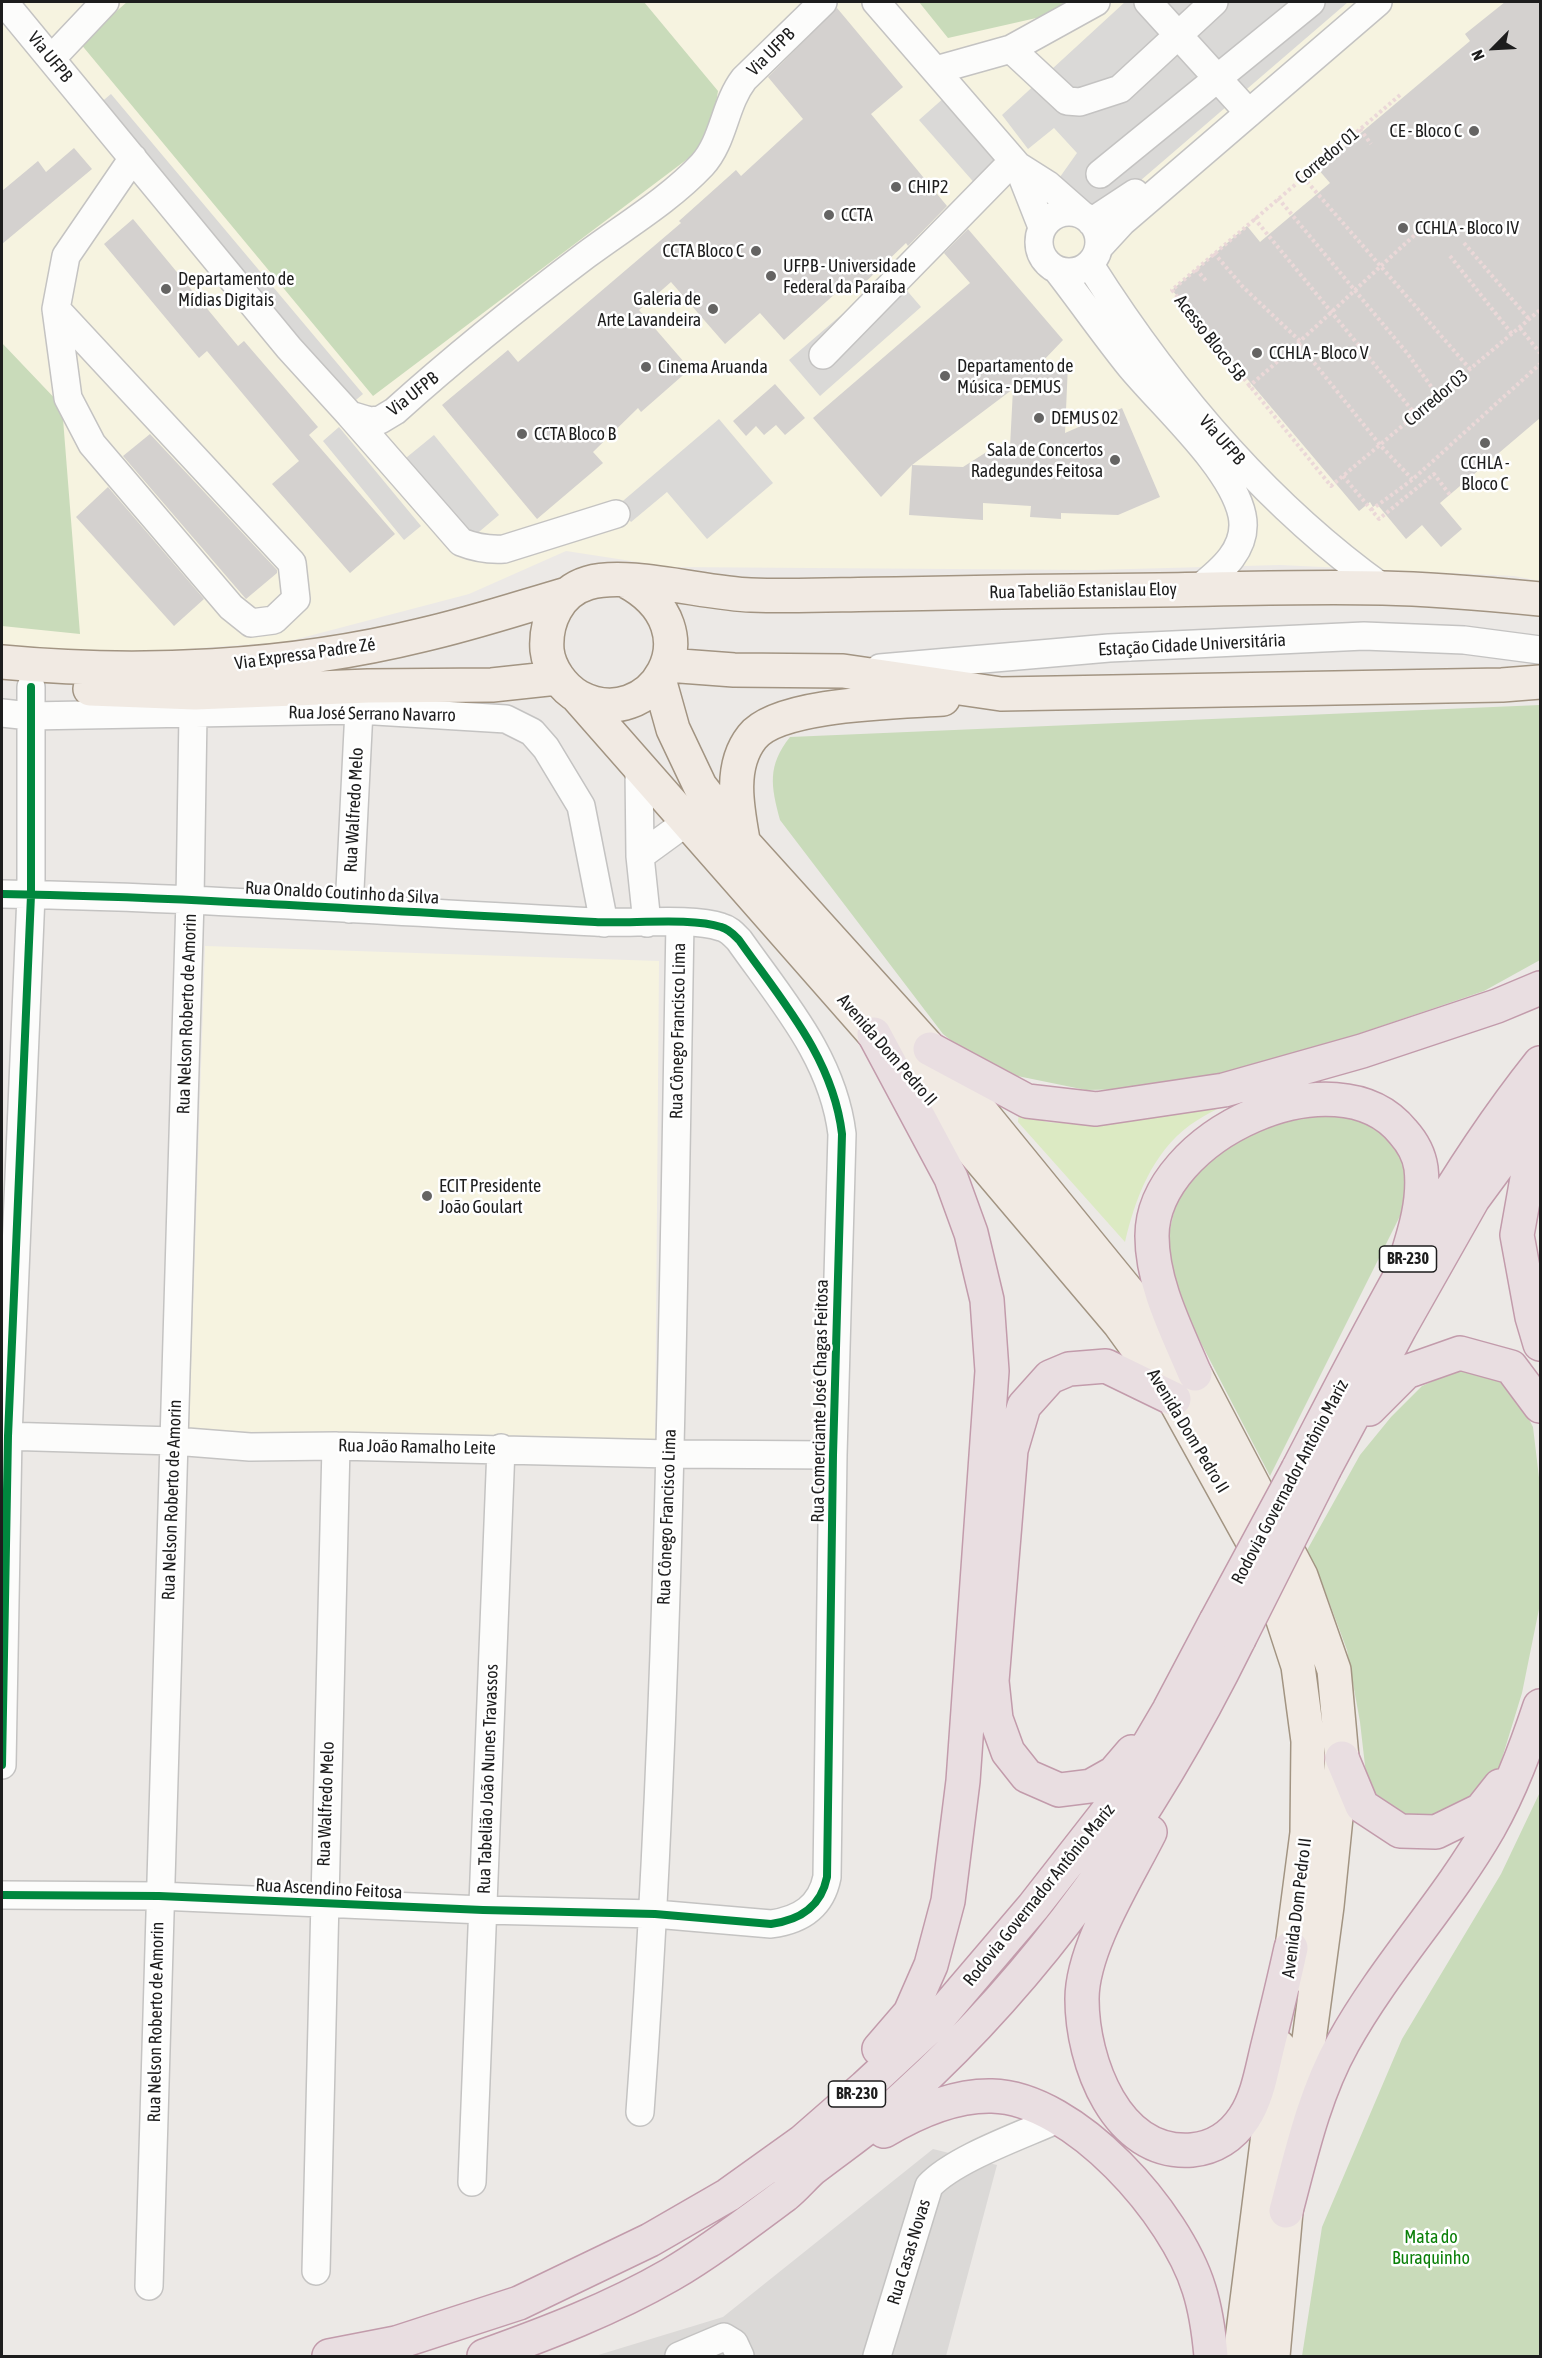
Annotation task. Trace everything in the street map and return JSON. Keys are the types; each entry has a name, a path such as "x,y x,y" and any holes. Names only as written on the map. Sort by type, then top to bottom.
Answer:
{"highway":[{"path":"930,1049 1027,1101 1096,1109 1236,1087 1362,1051 1497,1006 1540,988"},
{"path":"802,2142 909,2013 932,1965 948,1901 963,1781 992,1371 987,1300 971,1233 951,1178 874,1034"},
{"name":"Rodovia Governador Antônio Mariz","path":"1318,1464 1404,1266 1442,1201 1502,1110 1540,1063"},
{"path":"1195,1374 1162,1294 1154,1259 1152,1235 1156,1209 1164,1190 1182,1165 1209,1140 1244,1119 1284,1106 1336,1099 1358,1102 1378,1110 1398,1126 1412,1142 1421,1167 1422,1198 1404,1266"},
{"name":"Rodovia Governador Antônio Mariz","path":"329,2356 396,2343 519,2303 669,2229 728,2195 802,2142 935,2022 1026,1916 1114,1802 1169,1710 1227,1630 1318,1464 1400,1328 1473,1199 1540,1108"},
{"path":"1540,1135 1531,1156 1517,1235 1532,1317 1540,1344"},
{"path":"1318,1464 1406,1372 1460,1353 1511,1367 1540,1406"},
{"path":"1169,1710 1114,1773 1091,1786 1059,1790 1027,1776 1008,1752 996,1719 992,1681 1011,1450 1024,1406 1050,1377 1069,1369 1091,1365 1117,1369 1174,1399"},
{"name":"Rodovia Governador Antônio Mariz","path":"484,2356 573,2324 672,2274 787,2193 809,2172 904,2097 999,2003 1075,1910 1142,1815 1201,1716 1227,1630"},
{"path":"1287,2211 1312,2115 1342,2044 1375,1990 1447,1891 1489,1828 1522,1760 1540,1706"},
{"path":"1201,1716 1164,1806 1094,1944 1082,1996 1084,2037 1093,2067 1112,2106 1129,2126 1146,2139 1180,2151 1201,2150 1233,2133 1245,2116 1259,2084 1292,1948"},
{"path":"1342,1758 1362,1806 1400,1831 1436,1832 1481,1810 1522,1760"},
{"path":"787,2193 822,2174 887,2129 927,2109 959,2099 992,2096 1027,2102 1060,2118 1088,2137 1158,2211 1180,2247 1199,2288 1209,2330 1211,2356"}],"main road":[{"path":"605,580 626,581 645,591 659,605 668,623 672,643 663,672 643,696 622,705 599,705 567,687 548,658 546,635 553,613 567,594 585,584 605,580"},
{"name":"Rua Tabelião Estanislau Eloy","path":"626,581 749,595 1383,588 1540,599"},
{"name":"Via Expressa Padre Zé","path":"2,662 118,668 253,664 421,636 567,594"},
{"path":"663,672 843,671 1001,694"},
{"name":"Avenida Dom Pedro II","path":"663,672 685,758 700,786 743,842 930,1049 1195,1374 1300,1576 1334,1671 1342,1758 1327,1906 1287,2211 1273,2356"},
{"path":"743,842 736,787 740,762 751,738 761,728 792,715 816,710 1001,694 1502,685 1540,682"},
{"name":"Via Expressa Padre Zé","path":"21,695 195,693 368,686 567,687"},
{"name":"Avenida Dom Pedro II","path":"567,687 688,821 874,1034 1119,1323 1174,1399 1264,1562 1298,1666 1308,1741 1307,1833 1240,2356"}],"street":[{"name":"Via UFPB","path":"4,2 289,348 350,415 361,419 380,420 395,411 541,289 670,194 710,153 718,138 734,92 823,2"},
{"path":"52,58 105,2"},
{"name":"Via UFPB","path":"876,2 1015,164 1042,227 1039,239 1040,252 1047,264 1058,271 1130,366 1215,461 1233,489 1243,516 1240,543 1219,573 1198,589"},
{"path":"936,70 1011,48 1096,2"},
{"path":"1148,2 1217,81 1245,108"},
{"path":"1011,48 1067,101 1080,102 1120,89 1214,2"},
{"path":"1100,174 1217,81 1311,2"},
{"path":"1058,271 1069,273 1090,237 1122,222 1360,2"},
{"path":"1245,108 1378,2"},
{"path":"56,309 292,563 296,599 274,620 251,623 231,607 92,444 68,398 56,309 66,256 132,158"},
{"name":"Via UFPB","path":"1015,164 1048,185 1090,237 1161,370 1242,464 1291,516 1336,555 1383,588"},
{"path":"823,355 1015,164"},
{"path":"1042,227 1050,218 1059,213 1090,237"},
{"path":"350,415 461,542 469,545 484,550 504,549 616,514"},
{"name":"Estação Cidade Universitária","path":"843,671 1109,648 1364,636 1464,640 1540,650"},
{"path":"2,1765 5,1436 32,895 21,695"},
{"name":"Rua José Serrano Navarro","path":"2,713 21,695 193,714 359,710 493,717 519,724 532,732 558,765 581,806 604,922"},
{"name":"Rua Walfredo Melo","path":"349,909 359,710"},
{"name":"Rua Nelson Roberto de Amorin","path":"149,2286 190,900 193,714"},
{"path":"639,768 640,856 646,923"},
{"path":"640,856 688,821"},
{"name":"Rua Onaldo Coutinho da Silva","path":"2,894 190,900 604,922 680,922"},
{"name":"Rua Cônego Francisco Lima","path":"640,2112 655,1914 670,1454 680,922"},
{"name":"Rua Comerciante José Chagas Feitosa","path":"680,922 717,926 731,932 739,940 816,1048 838,1105 842,1134 833,1455 827,1877 824,1891 812,1908 787,1922 771,1924"},
{"name":"Rua João Ramalho Leite","path":"5,1436 174,1441 250,1447 501,1448 670,1454 833,1455"},
{"name":"Rua Walfredo Melo","path":"316,2271 336,1446"},
{"name":"Rua Tabelião João Nunes Travassos","path":"472,2182 501,1448"},
{"name":"Rua Ascendino Feitosa","path":"2,1895 159,1896 483,1910 655,1914 771,1924"},
{"name":"Rua Casas Novas","path":"877,2356 929,2186 939,2176 959,2165 1060,2118"},
{"path":"679,2356 724,2337 734,2343 740,2356"}],"path":[{"path":"1360,129 1371,144"},
{"path":"1303,177 1470,369"},
{"path":"1278,198 1407,353 1438,396"},
{"path":"1254,218 1416,415"},
{"path":"1248,387 1300,343 1379,266 1434,218"},
{"path":"1464,243 1529,320"},
{"path":"1214,253 1243,287 1300,343 1380,446 1412,480"},
{"path":"1450,256 1512,334"},
{"path":"1196,269 1207,282"},
{"path":"1520,328 1540,353"},
{"path":"1371,510 1412,480 1540,364"},
{"path":"1343,476 1379,519 1434,474 1450,495"}],"shaded area":[{"name":"UFPB - Universidade Federal da Paraíba","path":"2,2 1540,2 1540,581 1514,576 1280,565 1093,570 670,567 566,551 469,594 286,642 127,653 2,645"},
{"path":"1125,2 1348,2 1119,199 1089,217 1055,184 1077,153 1054,128 1028,149 1002,115"},
{"path":"111,94 363,394 351,404 99,104"},
{"path":"945,97 1004,164 978,187 919,120"},
{"path":"891,272 921,307 820,396 789,360"},
{"path":"719,419 773,483 707,539 667,492 631,522 617,506"},
{"path":"339,427 421,526 404,540 323,441"},
{"path":"434,435 499,515 467,542 401,462"},
{"name":"ECIT Presidente João Goulart","path":"205,946 659,961 655,1453 189,1431"},
{"path":"933,2149 997,2165 946,2356 595,2356 723,2317"}],"green space":[{"path":"127,2 644,2 718,91 711,133 694,154 373,396 80,43"},
{"path":"919,2 1107,2 948,38"},
{"path":"2,343 62,406 80,634 2,626"},
{"path":"1540,705 1540,960 1484,991 1253,1070 1173,1088 1086,1090 988,1070 943,1034 780,820 773,786 777,757 790,737"},
{"path":"1243,1095 1190,1125 1165,1149 1140,1193 1125,1242 1018,1122 1019,1113 1047,1122 1090,1125"},
{"path":"1340,1104 1378,1122 1407,1158 1411,1183 1403,1210 1270,1476 1174,1288 1166,1247 1176,1203 1198,1170 1235,1136"},
{"path":"1456,1371 1486,1373 1513,1389 1533,1427 1540,1486 1540,1604 1522,1693 1496,1778 1462,1807 1433,1818 1416,1818 1392,1809 1375,1798 1367,1783 1360,1722 1347,1650 1321,1580 1306,1552 1360,1455 1391,1417 1422,1386"},
{"name":"Mata do Buraquinho","path":"1540,1792 1540,2356 1302,2356 1322,2227 1402,2039 1501,1874"}],"building":[{"path":"1505,2 1540,2 1540,418 1440,503 1462,529 1441,547 1422,525 1406,539 1377,504 1373,507 1370,502 1359,511 1172,290 1247,226 1260,242 1330,183 1318,169 1470,41 1465,34"},
{"path":"837,8 903,87 871,114 947,206 908,246 906,243 856,291 848,282 784,340 760,313 725,344 671,282 639,310 690,369 641,412 638,408 593,452 603,463 537,519 442,405 508,350 518,362 681,223 679,221 736,170 741,176 803,119 768,77"},
{"path":"74,148 92,169 2,244 2,191 38,161 46,172"},
{"path":"133,219 238,346 244,341 318,427 309,435 395,534 350,573 272,484 299,461 207,351 199,358 104,244"},
{"path":"968,229 1063,340 1042,362 1068,364 1065,433 1122,408 1160,497 1118,515 1061,513 1061,519 1030,517 1031,506 983,503 983,520 909,515 912,465 881,497 813,418 970,283 944,253","holes":["1013,389 1010,447 996,446 963,467 912,465"]},
{"path":"775,384 805,418 785,435 776,425 764,435 756,426 746,436 733,421"},
{"path":"150,434 277,570 277,573 246,599 123,456"},
{"path":"108,487 204,599 174,626 76,517"}],"cycle path":[{"path":"2,1765 8,1436 31,895 31,687"},
{"path":"2,894 224,902 595,922 694,922 721,927 739,940 803,1031 828,1080 837,1106 842,1134 833,1455 827,1877 820,1896 808,1910 791,1919 771,1924 655,1914 483,1910 159,1896 2,1895"}],"place":[{"name":"CE - Bloco C","path":"1474,131"},
{"name":"CHIP2","path":"896,187"},
{"name":"CCTA","path":"829,215"},
{"name":"CCHLA - Bloco IV","path":"1403,228"},
{"name":"CCTA Bloco C","path":"756,251"},
{"name":"UFPB - Universidade Federal da Paraíba","path":"771,276"},
{"name":"Departamento de Mídias Digitais","path":"166,289"},
{"name":"Galeria de Arte Lavandeira","path":"713,309"},
{"name":"CCHLA - Bloco V","path":"1257,353"},
{"name":"Cinema Aruanda","path":"646,367"},
{"name":"Departamento de Música - DEMUS","path":"945,376"},
{"name":"DEMUS 02","path":"1039,418"},
{"name":"CCTA Bloco B","path":"522,434"},
{"name":"CCHLA - Bloco C","path":"1485,443"},
{"name":"Sala de Concertos Radegundes Feitosa","path":"1115,460"},
{"name":"ECIT Presidente João Goulart","path":"427,1196"}]}
